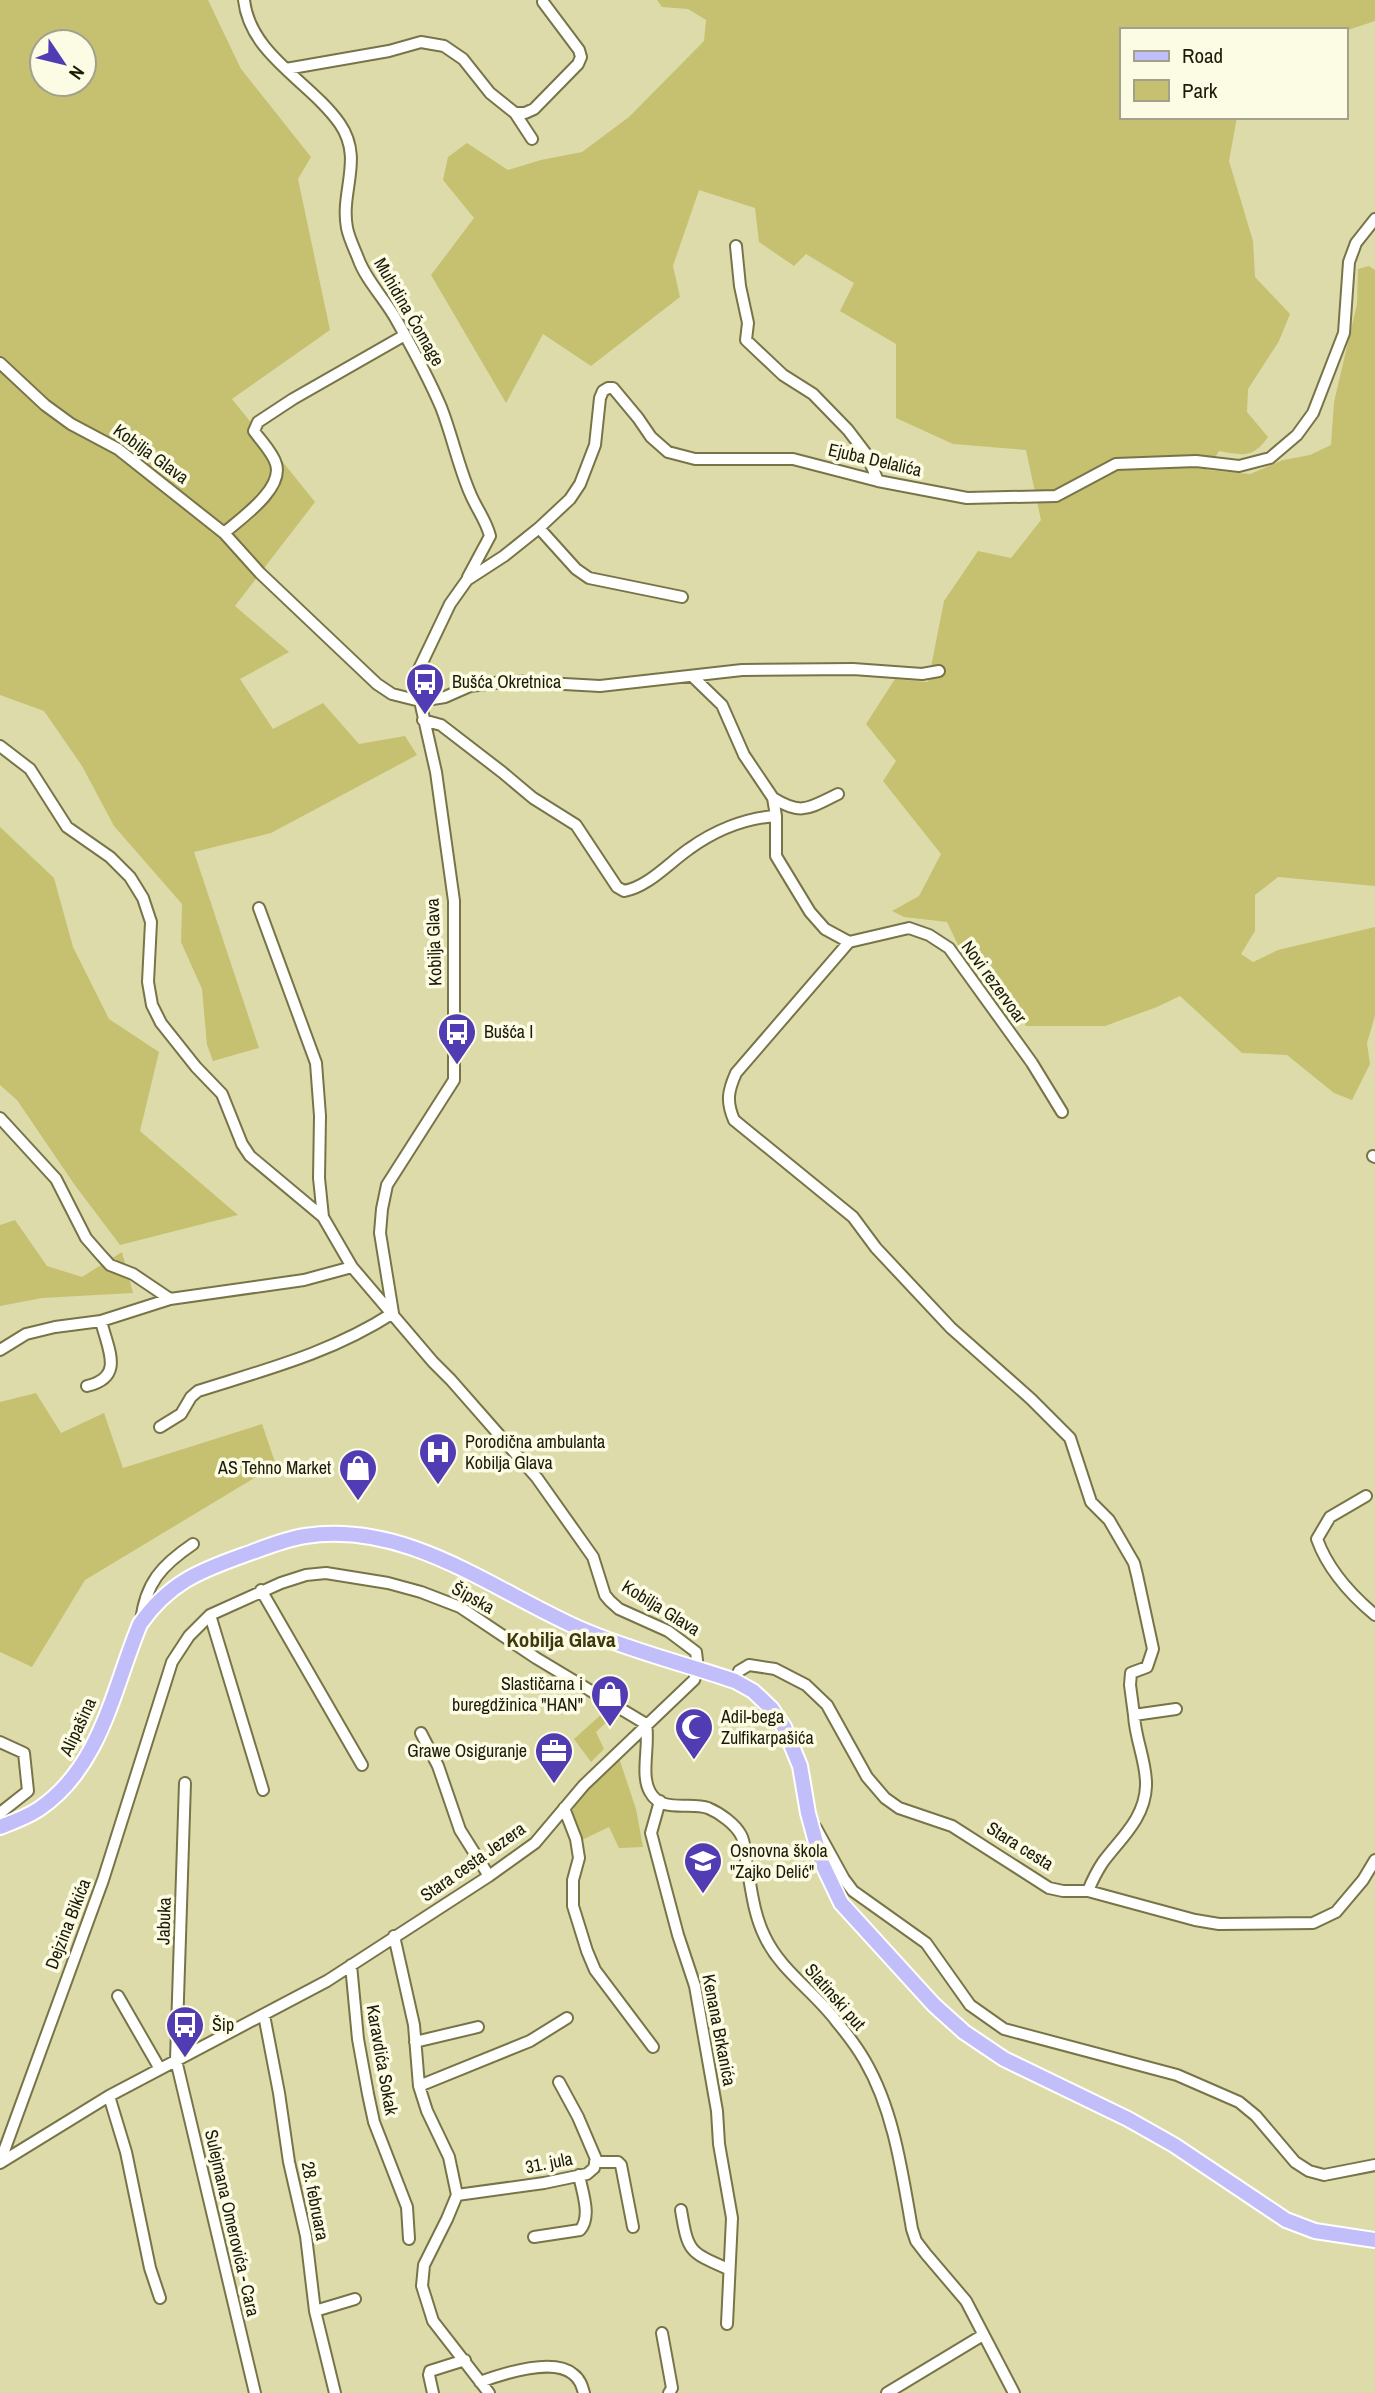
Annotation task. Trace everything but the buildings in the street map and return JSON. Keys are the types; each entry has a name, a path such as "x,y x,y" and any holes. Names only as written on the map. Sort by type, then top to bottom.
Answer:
{"main road":[{"name":"Kobilja Glava","path":"152,1608 171,1589 189,1577 269,1546 305,1536 341,1534 376,1538 469,1571 585,1631 698,1669"},
{"name":"Alipašina","path":"0,1827 38,1810 61,1791 83,1766 99,1734 140,1624 152,1608"},
{"path":"698,1669 735,1681 753,1691 771,1708 784,1727 800,1766 808,1813 821,1861 841,1903 934,2005 964,2032 1004,2059 1128,2119 1174,2145 1286,2220 1315,2231 1375,2240"}],"street":[{"name":"Muhidina Čomage","path":"244,0 246,16 253,31 341,125 352,152 346,202 347,228 360,264 405,335 441,408 470,493 490,536 467,580"},
{"path":"515,113 534,109 578,64 581,57 579,50 543,2"},
{"path":"286,69 389,51 421,42 444,46 463,59 490,93 515,113 532,139"},
{"name":"Ejuba Delalića","path":"420,701 419,669 450,604 467,580 504,556 539,528 570,499 580,484 595,445 600,397 608,388 618,393 651,437 668,452 695,459 793,459 878,481 967,498 1056,496 1116,464 1196,461 1239,466 1270,457 1297,435 1314,413 1344,333 1349,262 1356,243 1375,219"},
{"path":"736,246 740,286 748,323 746,340 783,375 813,394 848,430 867,455 878,481"},
{"path":"224,533 260,502 277,478 276,463 254,431 258,422 405,335"},
{"name":"Kobilja Glava","path":"0,363 45,405 71,424 118,449 224,533 260,573 377,684 392,694 420,701 436,772 454,901 454,1080 387,1185 380,1233 393,1313"},
{"path":"539,528 576,569 589,578 682,597"},
{"path":"420,701 445,697 470,686 511,681 600,686 742,670 853,669 922,674 939,671"},
{"path":"692,676 722,705 744,755 773,798 776,856 810,912 825,929 849,942 736,1073 727,1094 734,1120 853,1217 876,1248 951,1328 1031,1399 1070,1438 1090,1502 1109,1520 1134,1563 1153,1649 1147,1667 1131,1673 1130,1685 1135,1734 1146,1776 1143,1803 1136,1820 1097,1871 1088,1891"},
{"path":"423,720 440,725 533,798 576,825 617,887 624,891 631,890 706,839 757,817 776,816"},
{"name":"Kobilja Glava","path":"0,746 30,769 67,827 110,858 130,877 143,898 151,922 148,982 152,1005 161,1023 222,1094 242,1144 250,1156 323,1217 352,1266 433,1363 452,1380 537,1478 593,1557 605,1595 610,1601 619,1609 668,1631 685,1642 696,1652 698,1669"},
{"path":"773,798 788,807 798,809 809,808 838,794"},
{"name":"Kobilja Glava","path":"259,908 316,1063 320,1116 319,1178 323,1217"},
{"name":"Novi rezervoar","path":"849,942 909,928 929,935 948,948 1032,1063 1062,1112"},
{"path":"0,1118 30,1147 56,1179 86,1238 110,1265 133,1274 170,1299"},
{"path":"0,1350 26,1334 101,1321 170,1299 304,1280 352,1266"},
{"path":"160,1427 181,1414 191,1396 198,1391 331,1348 369,1329 393,1313"},
{"path":"86,1385 100,1383 110,1375 112,1367 101,1321"},
{"path":"1366,1496 1330,1517 1317,1539 1325,1560 1357,1600 1375,1615"},
{"path":"140,1624 150,1586 168,1562 193,1544"},
{"name":"Šipska","path":"162,1696 172,1662 190,1636 210,1615 261,1590 306,1575 326,1573 388,1583 460,1607 536,1658 646,1724"},
{"path":"261,1590 362,1765"},
{"path":"210,1615 263,1790"},
{"name":"Stara cesta","path":"735,1681 739,1671 749,1665 775,1669 806,1685 827,1705 867,1777 885,1798 899,1808 952,1826 1049,1888 1088,1891 1219,1924 1313,1923 1336,1912 1363,1880 1375,1860"},
{"name":"Stara cesta Jezera","path":"264,2015 327,1981 535,1843 584,1785 694,1680 698,1669"},
{"name":"Dejzina Bikića","path":"0,2162 103,1880 162,1696"},
{"path":"1134,1716 1176,1709"},
{"path":"646,1724 649,1739 645,1775 650,1793 660,1801"},
{"path":"421,1733 438,1766 460,1830 489,1876"},
{"path":"0,1742 24,1753 28,1791 0,1813"},
{"name":"Jabuka","path":"176,2060 185,1783"},
{"name":"Kenana Brkanića","path":"660,1801 652,1833 678,1934 695,1986 733,2218 728,2269 727,2325"},
{"name":"Slatinski put","path":"660,1801 673,1807 709,1808 733,1824 742,1836 757,1920 766,1940 778,1959 835,2019 865,2062 882,2098 897,2148 916,2241 966,2301 1014,2393"},
{"path":"564,1808 576,1839 579,1858 573,1880 573,1906 587,1951 595,1970 653,2047"},
{"path":"808,1813 853,1891 926,1943 970,2005 986,2018 1004,2029 1177,2075 1239,2102 1256,2116 1295,2162 1309,2171 1324,2175 1375,2165"},
{"path":"394,1936 414,2025 418,2086 449,2157 457,2194 424,2265 422,2287 433,2321 489,2393"},
{"name":"Karavdića Sokak","path":"351,1965 358,2039 368,2094 374,2122 407,2207 409,2239"},
{"path":"118,1996 160,2069"},
{"path":"0,2162 109,2096 264,2015"},
{"name":"28. februara","path":"264,2015 289,2162 306,2236 315,2311 335,2393"},
{"path":"418,2086 530,2042 567,2018"},
{"path":"415,2042 478,2027"},
{"name":"Sulejmana Omerovića - Cara","path":"176,2060 255,2393"},
{"name":"31. jula","path":"457,2194 523,2186 587,2174 594,2168 595,2162 578,2117 559,2082"},
{"path":"109,2096 126,2152 150,2268 160,2298"},
{"path":"595,2162 618,2162 623,2168 633,2227"},
{"path":"534,2238 580,2230 584,2226 587,2218 579,2175"},
{"path":"681,2210 687,2243 704,2259 728,2269"},
{"path":"315,2311 355,2298"},
{"path":"662,2333 672,2388 669,2393"},
{"path":"887,2393 983,2335"},
{"path":"433,2393 430,2371 465,2360"},
{"path":"480,2382 507,2372 557,2367 573,2374 584,2393"}],"green space":[{"path":"0,0 208,0 241,69 311,157 298,179 330,330 232,399 315,502 235,606 289,652 240,679 273,729 323,703 359,744 405,736 417,755 271,833 194,852 259,1048 213,1061 207,1045 202,989 181,942 182,904 114,826 82,766 44,711 0,695"},
{"path":"657,0 1375,0 1375,21 1347,30 1347,28 1120,28 1120,119 1237,119 1229,161 1253,241 1255,277 1290,314 1279,341 1248,389 1247,412 1268,437 1257,449 1246,454 1219,451 1207,470 1250,474 1283,460 1310,455 1331,445 1334,402 1357,304 1358,269 1369,266 1375,270 1375,886 1278,877 1255,895 1255,931 1241,954 1253,962 1278,950 1375,927 1375,1016 1367,1043 1370,1064 1352,1100 1334,1093 1287,1055 1242,1053 1180,996 1105,1026 1026,1026 983,954 958,945 947,922 904,917 892,911 919,896 941,854 883,781 896,761 866,724 895,679 928,682 944,601 978,551 1011,558 1041,520 1026,450 953,444 896,418 896,344 840,311 854,283 806,254 794,266 759,242 755,208 699,190 673,266 680,297 591,366 543,334 506,403 431,275 474,218 443,180 448,157 467,143 508,170 582,152 629,117 704,41 706,20 688,9 662,7"},
{"path":"0,827 54,878 73,947 109,1019 159,1052 140,1131 238,1215 120,1245 74,1184 17,1100 0,1085"},
{"path":"15,1220 47,1266 82,1277 122,1252 133,1293 42,1298 0,1306 0,1225"},
{"path":"36,1393 61,1433 104,1413 123,1468 262,1424 276,1465 85,1580 32,1667 0,1652 0,1402"},
{"path":"605,1711 613,1716 596,1732 604,1749 591,1762 574,1739"},
{"path":"615,1757 620,1761 636,1809 643,1847 619,1848 609,1827 582,1840 574,1825 574,1807"}],"place":[{"name":"Bušća Okretnica","path":"425,716"},
{"name":"Bušća I","path":"457,1066"},
{"name":"Porodična ambulanta Kobilja Glava","path":"438,1486"},
{"name":"AS Tehno Market","path":"358,1502"},
{"name":"Slastičarna i buregdžinica \"HAN\"","path":"610,1728"},
{"name":"Adil-bega Zulfikarpašića","path":"694,1761"},
{"name":"Grawe Osiguranje","path":"554,1785"},
{"name":"Osnovna škola \"Zajko Delić\"","path":"703,1895"},
{"name":"Šip","path":"185,2059"}],"district":[{"name":"Kobilja Glava","path":"561,1640"}]}
